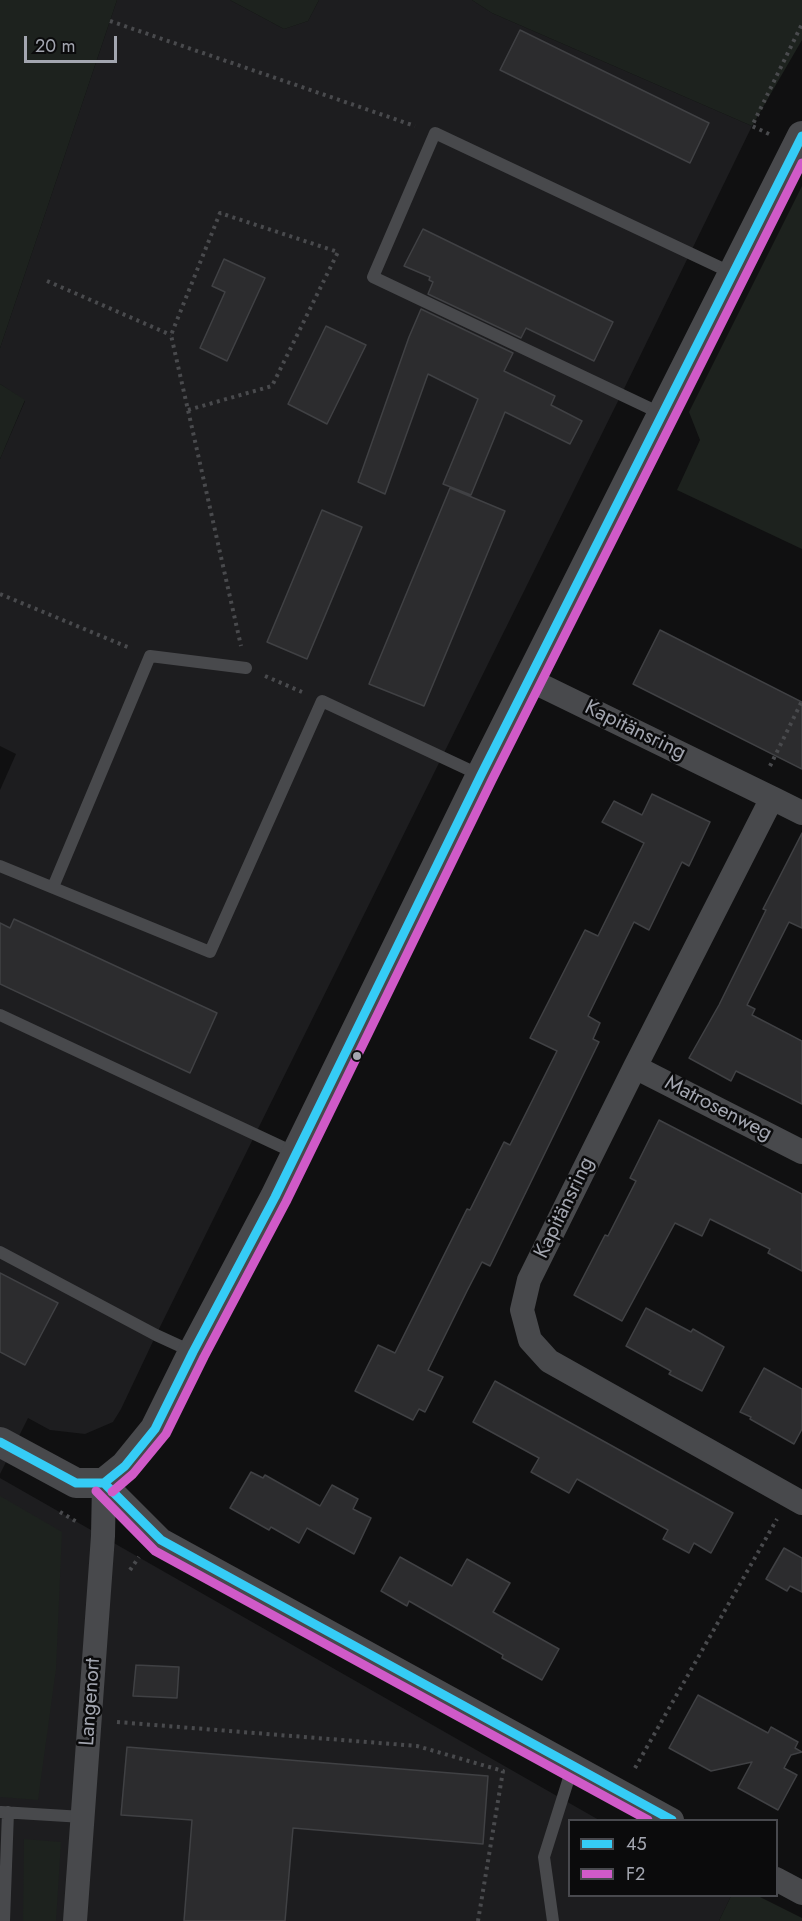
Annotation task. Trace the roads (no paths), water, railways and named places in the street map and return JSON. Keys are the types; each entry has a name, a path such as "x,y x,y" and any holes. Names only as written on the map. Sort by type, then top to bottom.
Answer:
{"street":[{"path":"0,1442 76,1483 104,1483 125,1466 155,1429 296,1154 481,775 799,142"},
{"name":"Kapitänsring","path":"530,680 802,813"},
{"name":"Kapitänsring","path":"765,794 635,1067 529,1280 522,1310 530,1340 549,1361 796,1500"},
{"name":"Matrosenweg","path":"635,1067 802,1152"},
{"path":"104,1483 161,1540 668,1819"},
{"name":"Langenort","path":"75,1921 103,1536 104,1483"},
{"path":"778,1880 802,1893"}],"lane":[{"path":"663,415 373,277 435,133 732,273"},
{"path":"53,887 150,656 246,668"},
{"path":"0,866 210,952 322,701 481,775"},
{"path":"0,1015 296,1154"},
{"path":"0,1252 156,1335 193,1352"},
{"path":"553,1921 544,1857 573,1765"},
{"path":"4,1921 4,1812 82,1817"}]}
